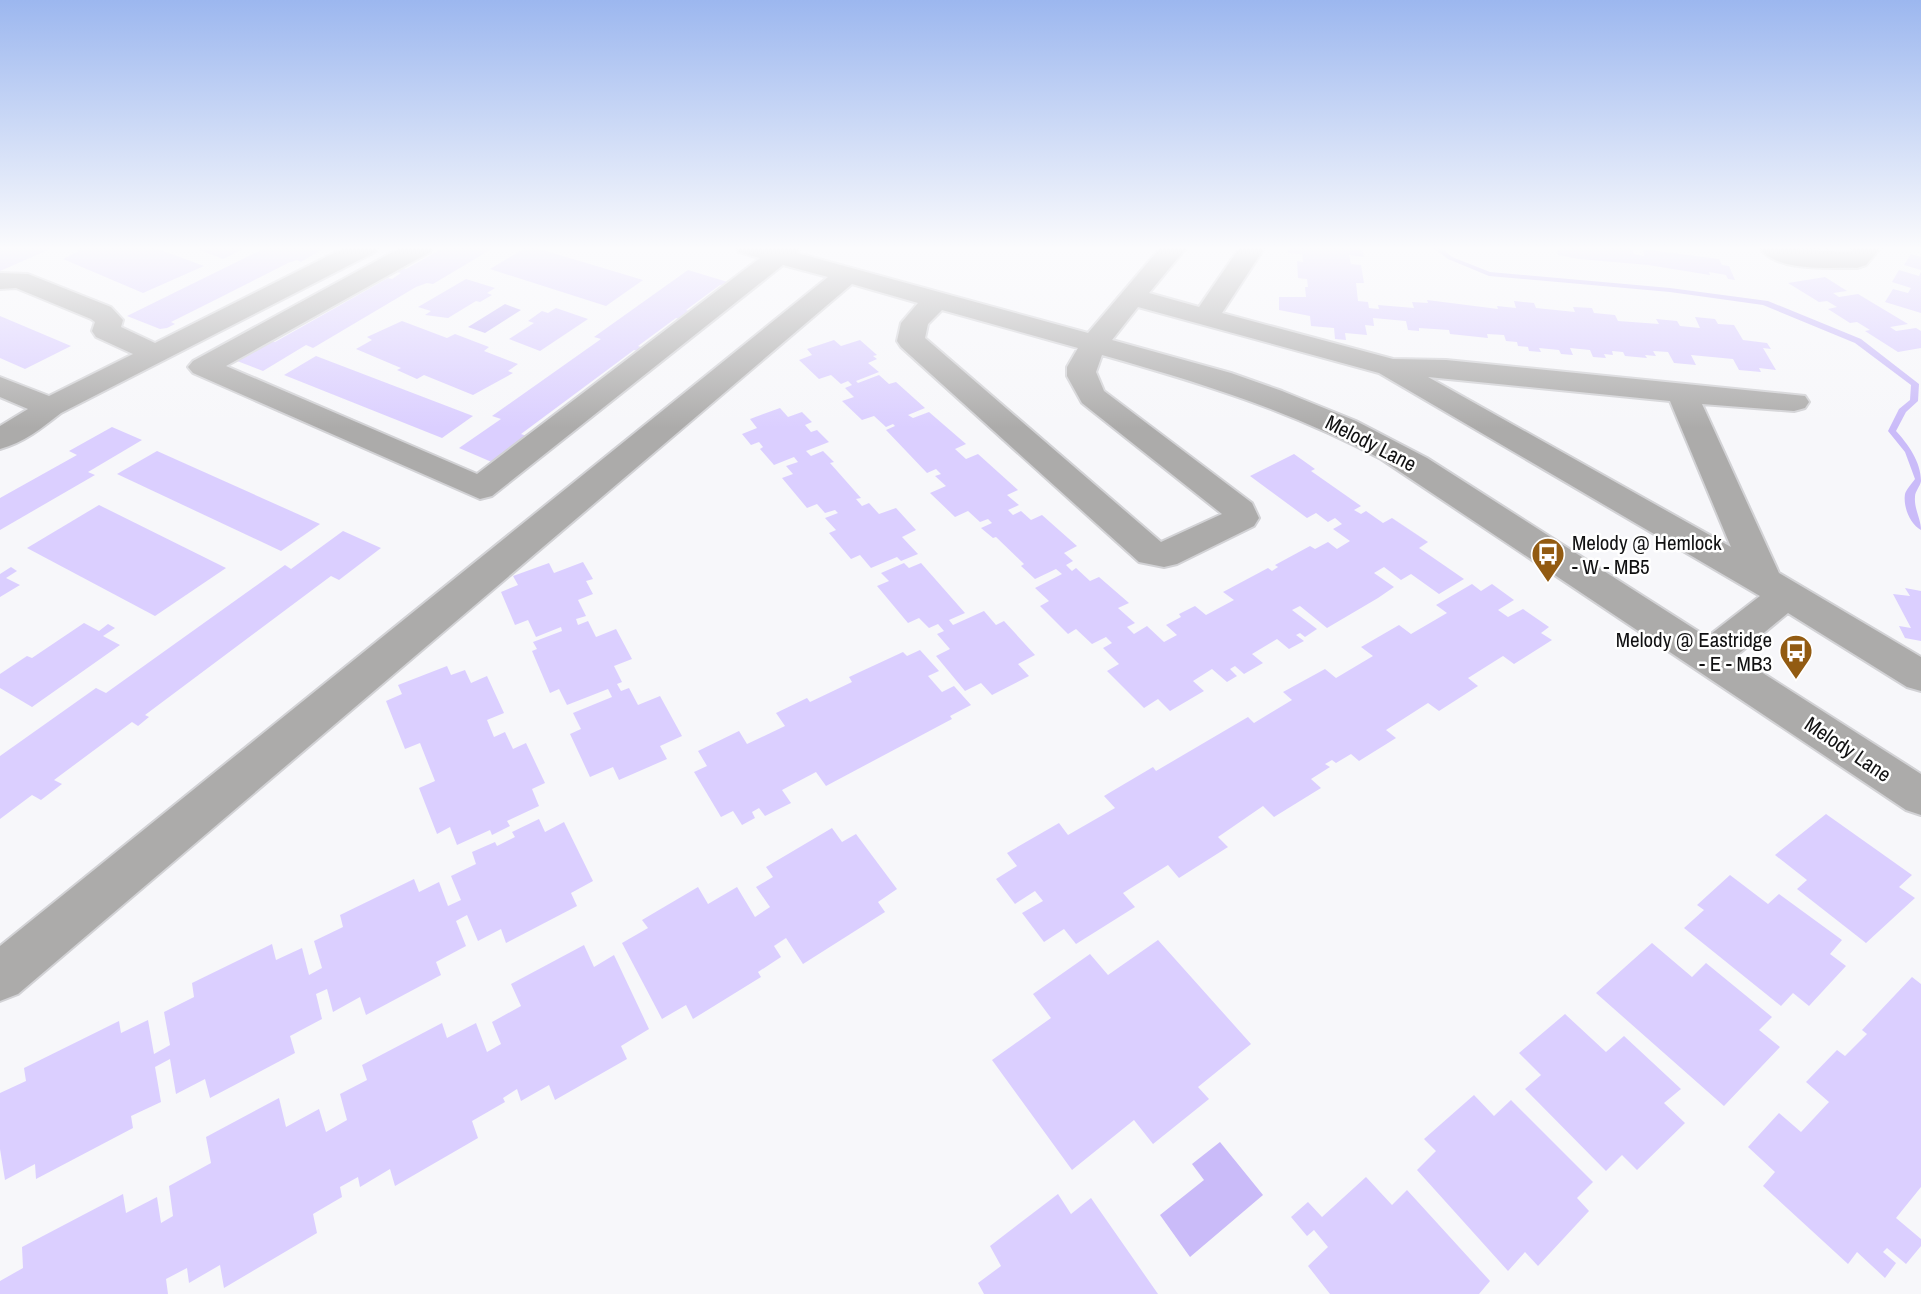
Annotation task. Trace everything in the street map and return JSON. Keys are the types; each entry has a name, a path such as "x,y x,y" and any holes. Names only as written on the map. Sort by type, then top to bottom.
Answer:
{"street":[{"path":"87,307 109,320 106,331 155,353"},
{"path":"0,439 29,423 50,407 249,307"},
{"path":"311,307 203,367 480,488 702,307"},
{"path":"0,977 808,307"},
{"path":"929,307 912,324 909,332 911,341 1152,553 1164,555 1242,518 1240,511 1093,397 1082,380 1082,366 1095,344 1125,307"},
{"name":"Melody Lane","path":"964,307 1246,387 1365,436 1416,465 1921,797"},
{"path":"1171,307 1389,367 1446,369 1794,402"},
{"path":"1206,316 1212,307"},
{"path":"1389,367 1775,588 1921,676"},
{"path":"0,386 50,407"},
{"path":"1682,393 1775,588"},
{"path":"1709,657 1775,588"}],"shaded area":[{"path":"500,307 521,310 485,333 468,327"},
{"path":"1220,1142 1263,1195 1190,1257 1160,1215 1204,1180 1192,1164"}],"building":[{"path":"144,307 200,307 171,322 175,324 160,329 127,316"},
{"path":"336,307 382,307 313,348 306,345 263,371 232,359 268,340 275,342"},
{"path":"419,307 465,307 448,318 425,315 431,311"},
{"path":"636,307 690,307 686,310 693,312 682,320 676,318 638,346 646,349 641,352 634,350 521,434 529,437 494,463 459,448 501,419 492,416 601,339 594,337"},
{"path":"1279,307 1536,307 1575,312 1573,307 1580,307 1592,308 1594,313 1615,315 1618,321 1659,324 1656,319 1677,321 1680,326 1700,328 1695,317 1715,319 1718,324 1734,325 1743,340 1767,343 1771,349 1763,348 1776,370 1739,370 1733,359 1691,355 1696,365 1674,363 1668,352 1653,351 1656,356 1645,355 1647,358 1625,356 1623,352 1612,351 1613,355 1604,354 1606,358 1593,357 1590,350 1570,348 1573,355 1539,348 1541,352 1529,351 1528,347 1518,346 1517,342 1506,341 1504,335 1487,334 1488,338 1450,334 1449,330 1408,330 1406,321 1373,318 1374,326 1365,325 1367,335 1345,333 1346,340 1335,339 1334,328 1311,326 1310,316 1279,310"},
{"path":"1880,307 1908,324 1890,327 1896,331 1916,328 1921,331 1921,348 1898,352 1865,331 1870,330 1857,322 1850,323 1828,309"},
{"path":"1903,307 1921,307 1921,313"},
{"path":"556,308 588,319 540,351 509,339 534,323 528,321 542,311 548,313"},
{"path":"0,316 71,346 25,369 0,358"},
{"path":"402,321 447,338 455,334 489,347 484,351 518,364 508,371 513,373 473,395 424,375 417,379 397,370 401,368 356,349 372,340 367,337"},
{"path":"834,340 841,346 860,340 877,355 873,356 877,359 868,363 879,372 856,381 858,383 879,375 889,384 896,382 925,408 908,415 913,418 929,412 966,444 955,449 966,459 978,454 1018,490 1007,495 1019,505 1008,510 1013,515 1021,511 1031,520 1042,515 1077,546 1064,553 1073,561 1066,565 1072,571 1076,568 1090,581 1099,577 1129,603 1118,608 1135,623 1127,627 1134,634 1147,626 1164,642 1177,635 1166,625 1181,617 1179,614 1195,606 1206,615 1234,600 1223,592 1268,568 1272,571 1278,567 1275,565 1310,546 1315,549 1328,542 1337,549 1350,541 1333,529 1342,524 1335,518 1328,522 1316,513 1307,518 1250,476 1294,454 1315,469 1311,471 1361,506 1354,510 1361,514 1366,511 1383,523 1392,518 1428,542 1419,548 1464,579 1439,594 1411,574 1401,580 1384,567 1374,573 1394,587 1327,628 1300,606 1292,610 1317,629 1305,637 1300,633 1296,635 1304,641 1289,649 1277,639 1252,654 1263,663 1244,674 1235,666 1230,669 1237,676 1227,682 1212,669 1193,681 1204,691 1170,711 1158,699 1144,708 1107,671 1119,664 1103,648 1112,643 1106,637 1092,644 1076,629 1068,634 1040,606 1049,601 1035,588 1062,574 1056,569 1035,579 1021,566 1024,564 996,537 993,538 981,528 992,523 988,519 980,522 968,511 955,517 930,493 946,486 935,476 941,474 936,469 927,473 886,430 895,426 893,424 886,427 874,416 862,420 842,401 854,397 845,388 852,385 848,381 841,384 831,375 819,379 799,360 812,355 807,349"},
{"path":"316,356 473,416 442,438 284,375"},
{"path":"780,408 788,417 802,412 812,422 805,425 811,432 817,430 829,442 806,451 811,456 823,451 834,462 830,463 861,498 856,499 862,506 869,503 879,514 896,508 916,530 902,537 918,554 901,561 897,557 871,568 860,555 851,559 829,533 836,530 825,518 838,513 835,510 825,513 817,504 807,508 782,478 793,474 786,466 798,462 794,457 774,465 760,449 763,447 759,442 751,445 742,434 757,428 750,419"},
{"path":"112,427 142,440 88,472 95,475 0,530 0,498 77,455 69,451"},
{"path":"157,451 320,524 281,551 117,474"},
{"path":"99,505 226,568 155,616 27,548"},
{"path":"343,531 381,548 339,580 331,576 145,715 149,717 138,726 132,722 54,780 62,784 41,800 32,795 0,819 0,756 96,688 106,693 285,565 291,569"},
{"path":"583,562 593,579 586,581 593,594 578,600 586,616 576,619 578,625 588,621 596,637 616,629 632,659 614,666 622,682 617,684 621,691 629,688 638,705 660,696 682,736 660,746 667,759 619,780 613,767 590,777 570,734 581,729 573,713 612,697 608,689 567,705 559,689 550,693 532,651 537,649 533,642 562,631 561,627 536,637 528,620 515,625 501,592 518,585 513,576 549,563 554,573"},
{"path":"904,563 909,568 921,563 965,613 949,620 953,625 984,611 996,625 1004,621 1035,655 1018,664 1029,676 992,695 981,683 965,691 936,656 950,649 937,634 944,631 938,624 929,628 919,618 908,623 877,586 889,581 881,573"},
{"path":"11,567 17,571 6,578 20,585 0,597 0,574"},
{"path":"1472,584 1481,591 1492,584 1514,600 1498,610 1508,617 1523,609 1549,627 1541,633 1552,640 1514,664 1503,656 1468,678 1478,686 1439,711 1428,703 1386,730 1396,738 1359,761 1351,754 1336,763 1332,760 1325,764 1330,767 1311,779 1321,788 1274,817 1263,806 1218,837 1228,847 1179,878 1168,865 1123,893 1135,907 1076,944 1064,929 1044,942 1022,913 1043,901 1035,891 1015,904 996,879 1017,866 1007,853 1059,823 1068,835 1115,808 1104,796 1153,767 1156,771 1248,717 1254,723 1292,700 1283,692 1325,669 1336,678 1373,656 1361,647 1399,625 1411,634 1447,613 1436,605"},
{"path":"1905,588 1921,591 1921,641 1905,638 1899,626 1911,628 1893,594 1910,596"},
{"path":"84,623 99,631 108,624 115,628 103,636 120,645 32,707 0,688 0,674 27,656 32,658"},
{"path":"920,650 939,671 928,676 942,692 954,686 971,705 950,716 952,719 826,786 816,772 782,790 791,803 765,816 759,808 752,812 755,818 742,825 733,811 721,817 694,772 707,766 698,751 739,731 747,744 785,726 776,713 807,698 810,702 852,682 849,677 903,652 907,656"},
{"path":"447,666 451,675 465,670 471,683 487,676 504,713 487,720 494,737 505,732 513,749 526,743 545,783 532,789 539,806 507,821 510,826 492,835 490,830 457,845 450,827 437,834 419,788 435,781 420,743 405,749 386,701 402,694 398,685"},
{"path":"1826,814 1912,875 1899,887 1915,898 1866,943 1797,889 1807,880 1775,855"},
{"path":"539,819 545,832 564,822 593,881 571,893 577,906 506,943 501,929 478,941 467,915 456,921 466,946 436,962 441,975 366,1015 360,997 333,1012 327,989 316,994 322,1019 290,1036 295,1053 210,1098 205,1079 176,1094 170,1059 155,1067 161,1102 131,1116 133,1128 36,1179 35,1164 5,1180 0,1149 0,1093 26,1081 24,1068 119,1021 121,1033 148,1020 154,1054 170,1045 164,1012 194,997 192,983 272,944 276,960 302,948 309,975 322,968 314,941 343,927 340,915 414,879 419,892 439,882 448,906 461,900 451,876 476,864 472,852 495,842 497,846 515,837 512,832"},
{"path":"832,828 842,842 856,834 897,889 878,902 885,912 803,964 786,938 774,946 781,957 758,972 761,977 693,1019 686,1005 662,1019 622,943 648,928 642,920 698,887 708,904 737,887 755,917 770,907 756,887 773,877 766,867"},
{"path":"1730,875 1768,904 1779,894 1842,940 1830,954 1846,966 1809,1006 1793,993 1781,1006 1684,928 1704,910 1697,905"},
{"path":"1158,940 1251,1044 1198,1087 1209,1099 1153,1144 1134,1120 1072,1170 992,1060 1051,1018 1033,994 1090,954 1108,975"},
{"path":"1652,943 1692,977 1706,963 1772,1017 1759,1030 1780,1047 1724,1106 1596,993"},
{"path":"584,945 594,967 614,955 649,1029 621,1046 627,1059 555,1100 549,1085 521,1101 517,1089 503,1098 505,1102 472,1121 478,1138 395,1186 390,1169 360,1187 358,1177 340,1187 342,1197 313,1214 317,1233 224,1288 220,1265 189,1283 187,1268 166,1279 168,1294 0,1294 0,1281 23,1268 22,1247 123,1194 126,1213 157,1197 161,1223 173,1216 169,1186 211,1163 206,1137 279,1098 286,1127 319,1109 326,1132 347,1120 340,1094 367,1080 362,1065 442,1023 447,1038 476,1023 487,1052 501,1044 492,1022 521,1006 511,984"},
{"path":"1912,977 1921,984 1921,1187 1896,1218 1921,1239 1921,1246 1906,1264 1887,1248 1883,1252 1896,1263 1885,1278 1857,1252 1848,1264 1763,1186 1775,1172 1748,1147 1779,1113 1801,1132 1829,1102 1806,1082 1837,1050 1845,1056 1867,1034 1862,1030"},
{"path":"1565,1014 1606,1052 1624,1036 1681,1089 1664,1103 1685,1123 1637,1170 1622,1155 1606,1171 1525,1089 1541,1075 1519,1053"},
{"path":"1474,1095 1494,1116 1511,1100 1593,1182 1577,1198 1589,1211 1538,1266 1525,1252 1508,1271 1417,1170 1436,1151 1424,1139"},
{"path":"1366,1177 1392,1205 1407,1190 1490,1281 1479,1294 1330,1294 1308,1266 1328,1247 1314,1230 1307,1236 1291,1217 1308,1202 1322,1217"},
{"path":"1058,1194 1071,1214 1091,1198 1158,1294 984,1294 978,1283 1001,1266 990,1246"}],"waterway":[{"path":"1776,307 1858,341 1915,384 1914,401 1902,411 1892,431 1909,451 1919,479 1910,494 1913,517 1921,527"}],"place":[{"name":"Melody @ Hemlock - W - MB5","path":"1548,584"},
{"name":"Melody @ Eastridge - E - MB3","path":"1796,681"}]}
